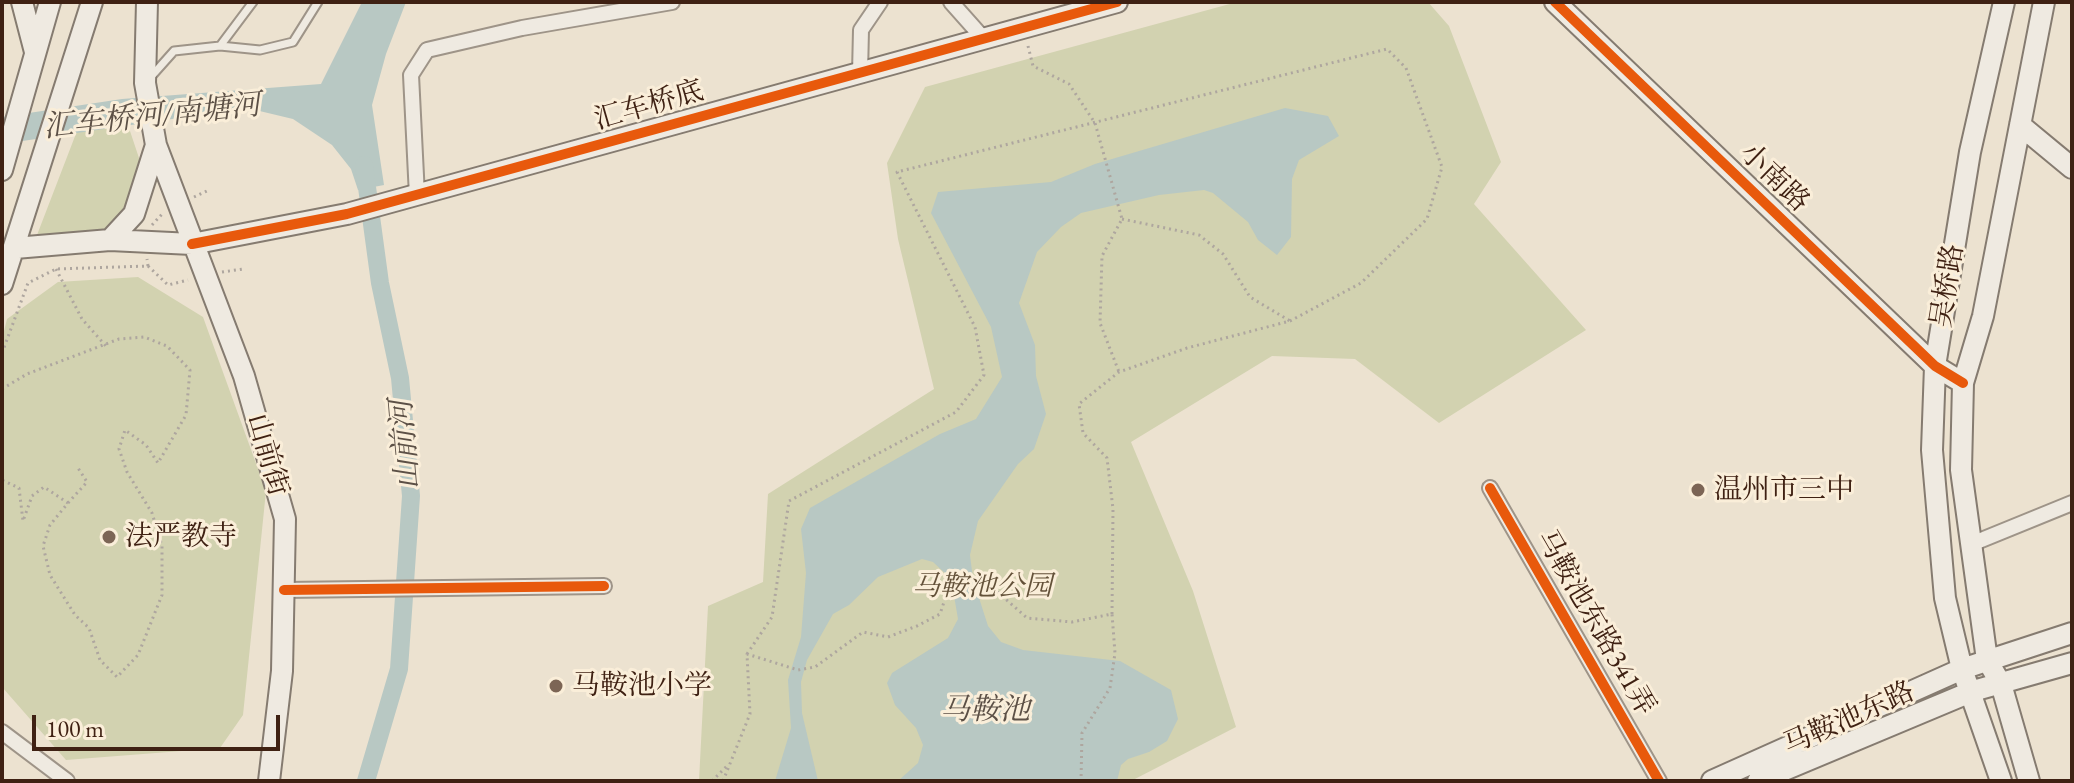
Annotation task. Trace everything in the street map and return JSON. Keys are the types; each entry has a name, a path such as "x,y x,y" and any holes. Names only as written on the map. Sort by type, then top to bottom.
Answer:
{"main road":[{"path":"22,2 35,53"},
{"path":"2,170 24,102 50,2"},
{"path":"2,284 92,2"},
{"name":"山前街","path":"147,2 145,83 156,142 244,376 285,519 282,671 269,781"},
{"name":"汇车桥底","path":"15,248 110,240 192,244 347,214 1117,2"},
{"name":"小南路","path":"1555,2 1935,366 1963,383"},
{"name":"吴桥路","path":"1962,669 1945,598 1932,450 1935,366 1970,152 2004,2"},
{"name":"吴桥路","path":"1987,660 1961,470 1963,383 1983,316 2044,2"},
{"path":"2020,125 2072,168"},
{"name":"山前街","path":"110,240 134,214 156,142"},
{"name":"马鞍池东路","path":"1712,781 1962,669 2072,633"},
{"path":"1987,660 2001,684 2029,781"},
{"name":"马鞍池东路","path":"1758,781 1973,691 2072,663"},
{"path":"1962,669 1973,691 2001,781"}],"street":[{"path":"410,198 411,75 427,50 522,28 672,2"},
{"path":"860,73 861,30 880,2"},
{"path":"951,2 983,38"},
{"name":"马鞍池东路341弄","path":"1490,488 1659,781"},
{"path":"1969,545 2072,503"},
{"path":"284,590 604,586"},
{"path":"2,732 67,781"}],"lane":[{"path":"220,46 253,2"},
{"path":"145,83 174,51 220,46 260,50 293,42 318,2"}],"path":[{"path":"1023,27 1033,66 1069,84 1095,123 1122,219 1102,256 1100,323 1119,372"},
{"path":"723,781 750,714 747,654 772,617 789,501 956,412 984,375 975,327 897,172 1387,49 1406,68 1442,167 1427,219 1361,283 1290,321 1187,348 1119,372 1079,404 1083,433 1107,458 1113,509 1112,614 1115,653 1110,688 1082,733 1081,781"},
{"path":"2,353 28,283 56,269 148,266 145,242 153,221 209,190"},
{"path":"1122,219 1199,235 1223,254 1250,297 1290,321"},
{"path":"56,269 82,319 106,346"},
{"path":"2,389 27,374 119,339 144,337 167,346 190,370 186,415 158,463 146,445 125,430 119,449 127,472 152,513 162,546 162,595 138,655 117,677 100,660 89,628 75,615 50,575 43,546 50,525 87,482 78,468"},
{"path":"2,480 19,488 23,521 32,496 44,487 68,503"},
{"path":"747,654 798,670 815,667 863,632 888,637 940,614 947,593 965,580 984,580 1027,618 1072,622 1112,614"},
{"path":"712,781 732,762"}],"green space":[{"name":"马鞍池公园","path":"1237,2 1428,2 1449,26 1501,162 1474,204 1586,330 1439,423 1355,359 1272,356 1131,442 1193,591 1236,727 1131,781 699,781 708,606 763,582 768,494 934,389 898,239 887,163 925,87"},
{"path":"128,125 144,173 114,231 43,239 37,235 77,131"},
{"path":"138,277 203,317 266,491 243,715 220,748 66,760 2,687 2,339 7,319 58,282"}],"water":[{"name":"汇车桥河/南塘河","path":"362,2 406,2 386,54 372,105 384,185 358,190 351,169 332,145 293,119 247,108 2,144 2,117 122,99 321,84"},
{"name":"马鞍池","path":"1285,108 1328,116 1339,136 1299,160 1292,179 1291,237 1277,255 1258,240 1248,222 1213,193 1204,190 1159,195 1081,213 1061,227 1037,252 1019,303 1035,345 1036,376 1046,414 1034,449 1018,464 978,521 970,555 973,579 988,626 1001,642 1023,650 1120,661 1171,690 1178,719 1167,741 1149,752 1128,759 1121,765 1117,781 898,781 918,763 923,745 916,728 895,705 887,683 892,673 948,638 958,619 952,584 947,575 933,562 922,559 878,577 849,605 833,614 807,660 801,682 802,713 818,781 775,781 791,728 788,680 801,637 806,573 801,529 810,508 940,434 976,419 1002,377 991,327 931,213 938,192 1051,182 1095,164"}],"waterway":[{"name":"山前河","path":"364,165 380,283 400,378 411,496 399,669 366,781"}],"cycle path":[{"path":"192,244 347,214 1117,2"},
{"path":"1555,2 1935,366 1963,383"},
{"path":"1490,488 1659,781"},
{"path":"284,590 604,586"}],"place":[{"name":"温州市三中","path":"1698,490"},
{"name":"法严教寺","path":"109,537"},
{"name":"马鞍池小学","path":"556,686"}]}
